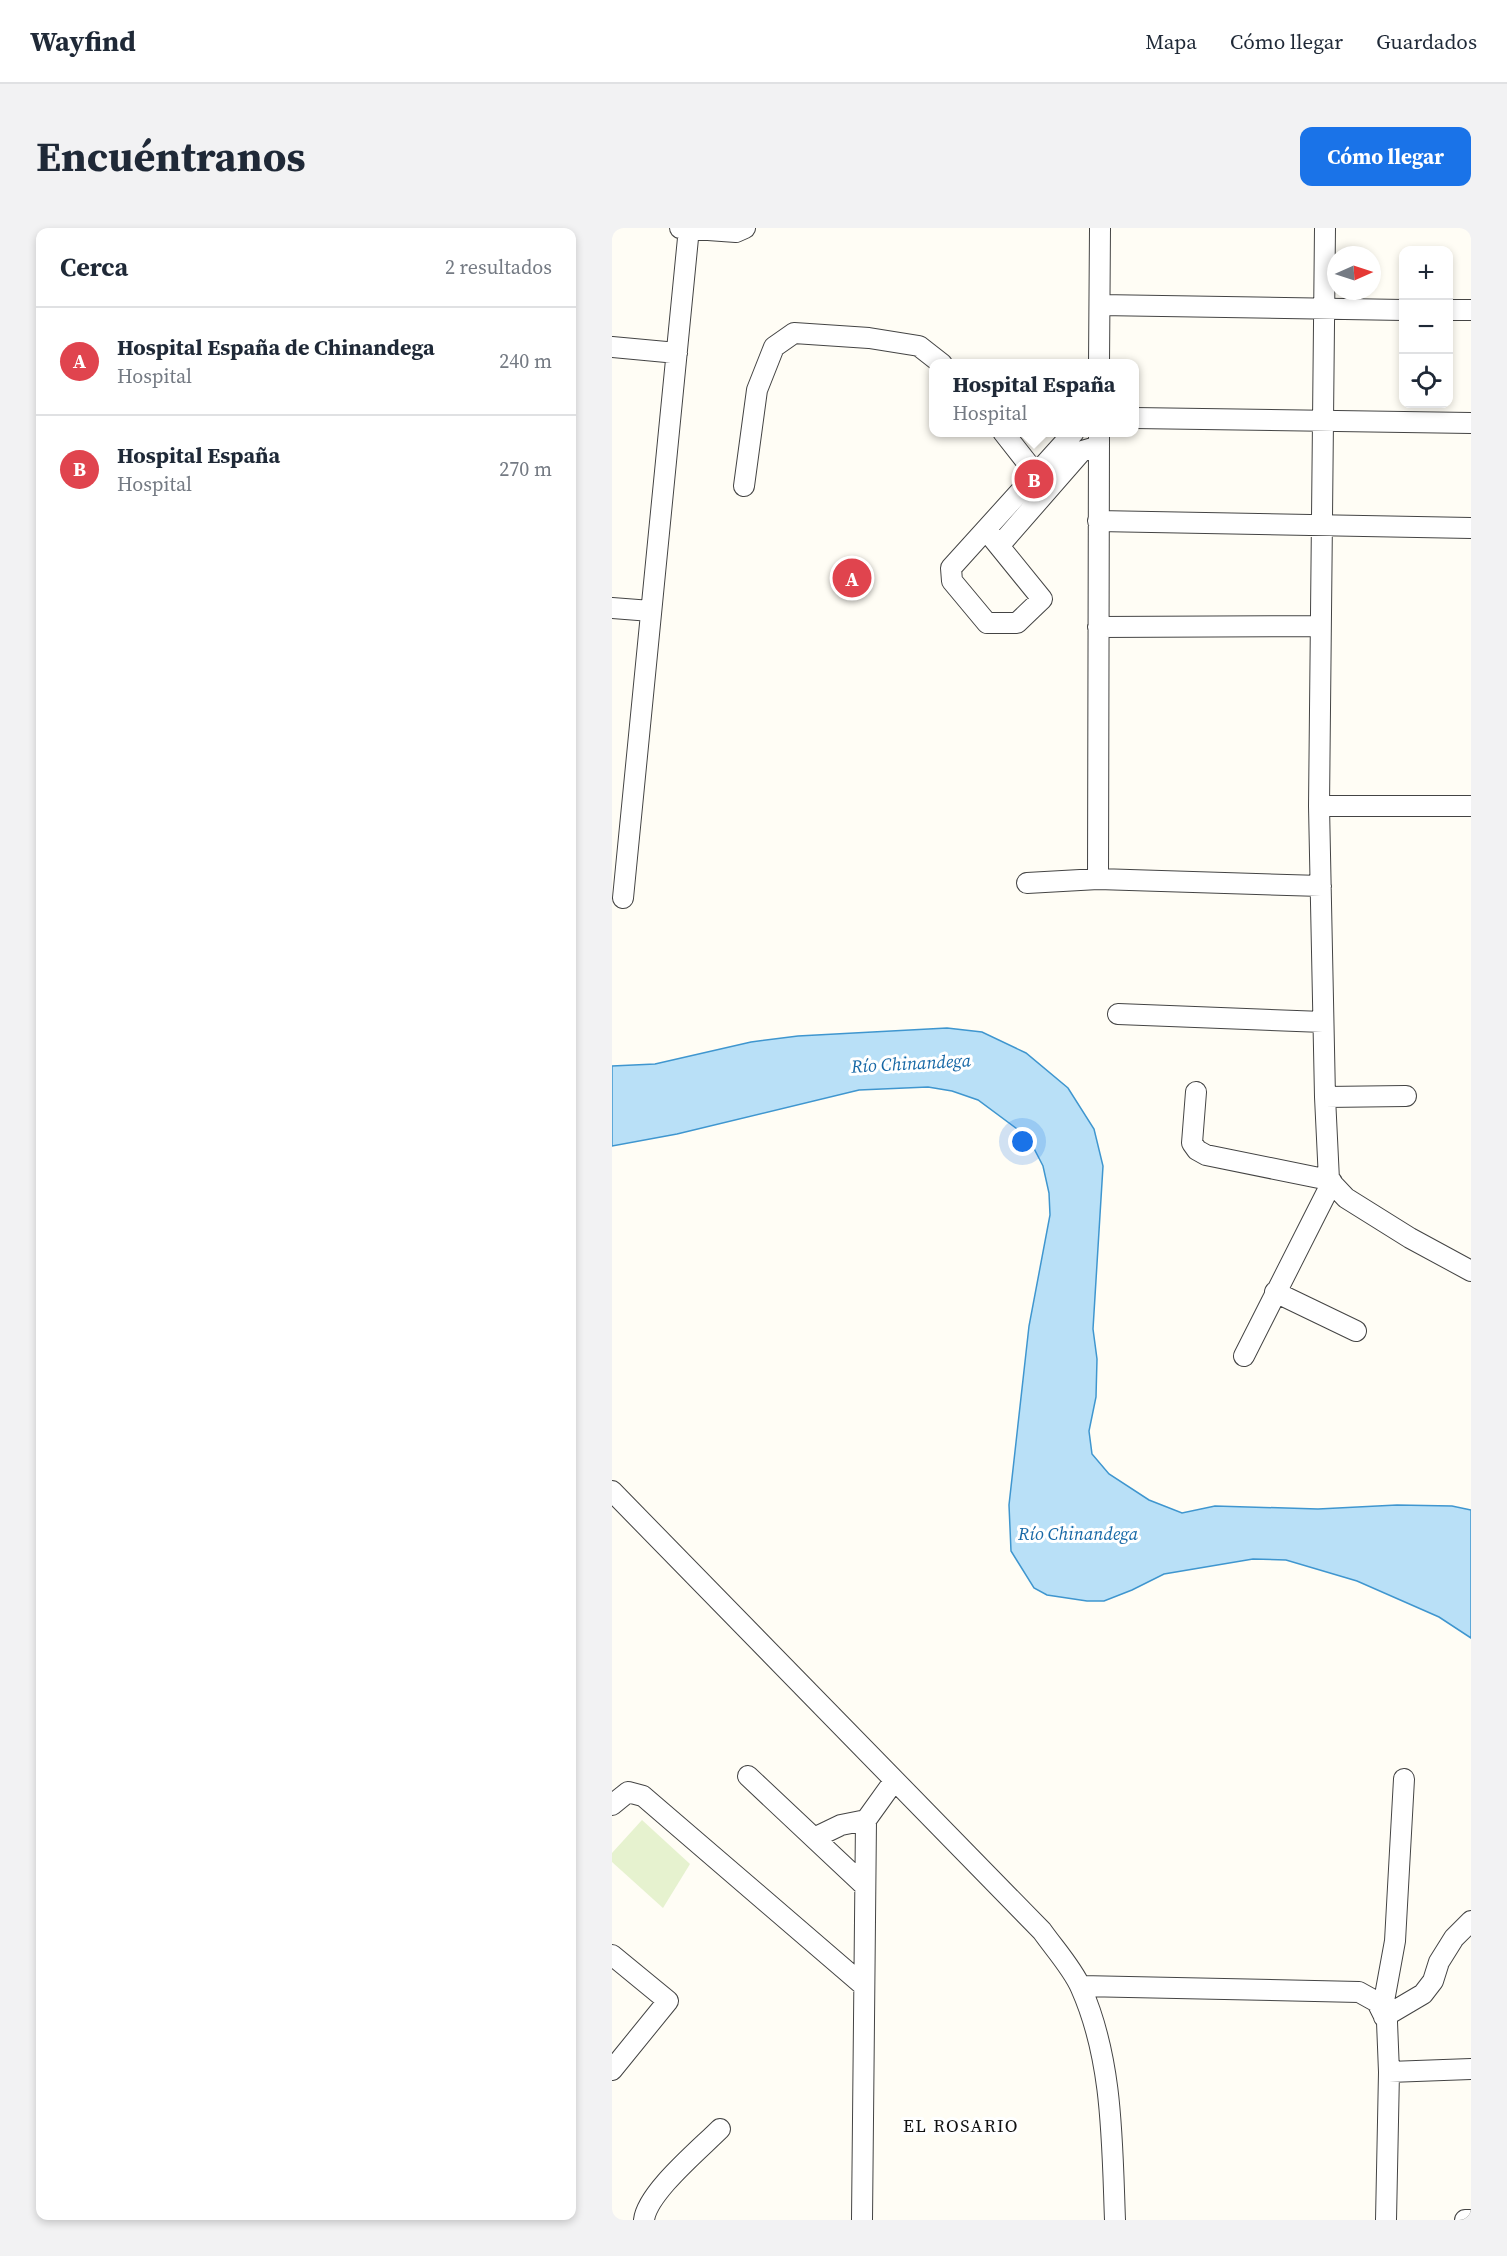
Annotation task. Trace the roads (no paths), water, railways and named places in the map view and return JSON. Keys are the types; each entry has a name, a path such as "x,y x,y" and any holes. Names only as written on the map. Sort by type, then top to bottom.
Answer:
{"street":[{"path":"623,898 677,353 686,228 736,232 745,228"},
{"path":"1099,359 1100,228"},
{"path":"1244,1356 1331,1181 1325,1097 1319,806 1325,228"},
{"path":"1100,305 1399,310"},
{"path":"1453,310 1471,310"},
{"path":"744,486 757,390 774,347 794,333 869,338 919,346 937,359"},
{"path":"612,347 677,353"},
{"path":"1139,418 1471,423"},
{"path":"1007,437 1036,474"},
{"path":"986,530 1042,599 1017,623 987,623 952,581 951,568 1069,437"},
{"path":"1098,879 1099,439"},
{"path":"999,546 1082,451 1099,439"},
{"path":"1098,521 1471,528"},
{"path":"612,608 651,611"},
{"path":"1098,627 1320,626"},
{"path":"1319,806 1471,806"},
{"path":"1027,883 1098,879 1320,886"},
{"path":"1118,1014 1323,1022"},
{"path":"1196,1092 1192,1143 1197,1150 1206,1155 1331,1181 1346,1198 1410,1238 1471,1271"},
{"path":"1325,1097 1406,1096"},
{"path":"1275,1292 1356,1331"},
{"path":"612,1491 1042,1931 1081,1986 1102,2047 1113,2143 1115,2220"},
{"path":"747,1776 865,1886"},
{"path":"1383,2014 1395,1941 1404,1779"},
{"path":"862,2220 866,1820 894,1781"},
{"path":"612,1805 628,1792 643,1796 864,1986"},
{"path":"814,1838 841,1825 866,1820"},
{"path":"1383,2014 1423,1994 1433,1982 1439,1962 1454,1938 1471,1921"},
{"path":"612,1955 668,2001 612,2070"},
{"path":"1081,1986 1359,1992 1377,2002 1387,2022 1389,2072 1386,2220"},
{"path":"1389,2072 1471,2070"},
{"path":"644,2220 645,2211 654,2195 720,2129"},
{"path":"1465,2220 1471,2220"}],"water":[{"name":"Río Chinandega","path":"947,1028 982,1032 1026,1053 1068,1088 1094,1129 1103,1166 1093,1329 1097,1359 1096,1397 1089,1431 1092,1454 1109,1474 1149,1500 1182,1513 1215,1506 1318,1509 1397,1505 1452,1506 1471,1510 1471,1638 1439,1617 1357,1581 1286,1560 1253,1559 1164,1574 1104,1601 1047,1595 1034,1588 1011,1551 1009,1505 1029,1326 1050,1215 1049,1193 1043,1166 1028,1137 978,1100 952,1091 928,1087 859,1090 677,1134 612,1146 612,1066 655,1064 751,1042 798,1036"}],"place":[{"name":"Hospital España","path":"1034,479"},
{"name":"Hospital España de Chinandega","path":"852,578"}],"district":[{"name":"EL ROSARIO","path":"961,2125"}]}
